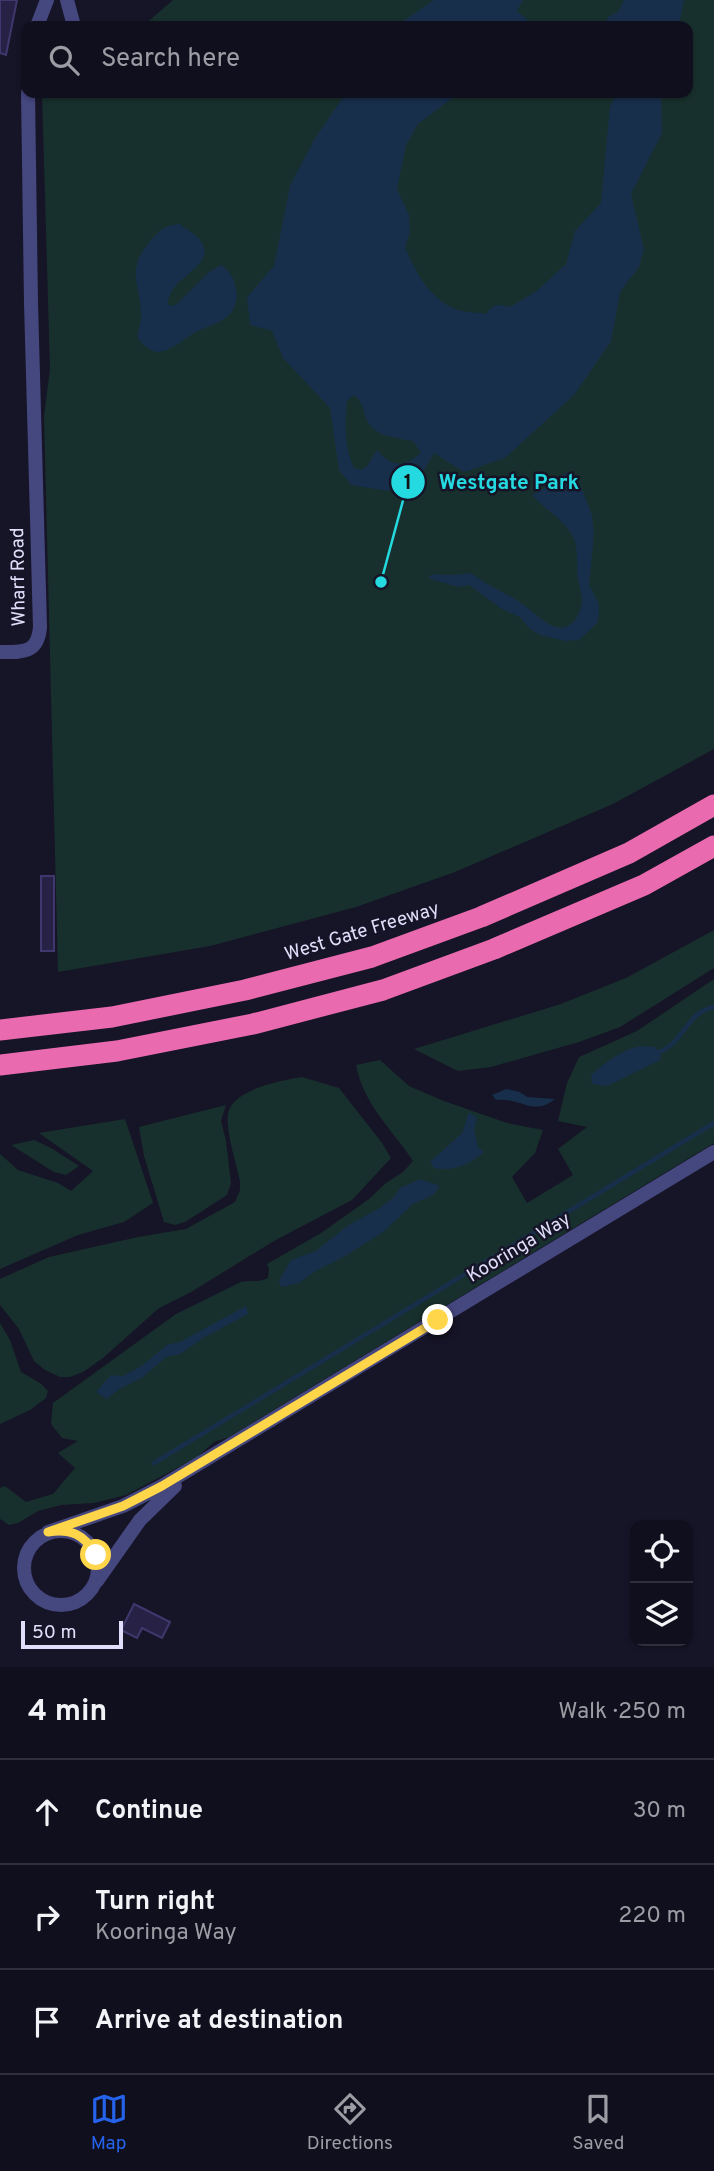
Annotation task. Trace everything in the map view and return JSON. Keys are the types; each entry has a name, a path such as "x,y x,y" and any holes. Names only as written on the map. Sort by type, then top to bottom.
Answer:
{"highway":[{"name":"West Gate Freeway","path":"0,1030 112,1017 245,990 372,957 481,917 629,853 714,805"},
{"path":"0,1065 117,1051 253,1024 383,990 494,949 644,885 714,846"}],"street":[{"path":"39,21 47,0"},
{"path":"68,0 73,21"},
{"name":"Wharf Road","path":"0,652 30,649 38,639 40,627 28,98"},
{"name":"Kooringa Way","path":"48,1532 133,1501 200,1464 714,1152"},
{"name":"Kooringa Way","path":"90,1591 140,1520 200,1464"},
{"path":"48,1532 71,1532 90,1544 96,1555 96,1580 90,1591 70,1604 58,1605 35,1596 27,1586 23,1574 26,1554 38,1538 48,1532"}],"green space":[{"path":"173,0 714,0 714,749 613,804 455,872 356,907 210,946 58,972 44,416 50,369 42,98 693,98 693,21 149,21"},
{"path":"714,930 714,968 620,1027 579,1042 491,1067 458,1071 414,1049 561,1004 626,978"},
{"path":"714,979 714,1143 229,1437 214,1442 196,1458 126,1495 94,1503 61,1505 38,1511 18,1523 9,1525 0,1519 0,1488 5,1486 26,1502 53,1494 75,1468 58,1453 78,1441 62,1438 51,1424 53,1403 176,1314 241,1282 268,1278 267,1264 321,1233 369,1199 413,1161 379,1116 365,1092 356,1065 380,1060 409,1086 507,1123 543,1130 535,1153 512,1177 527,1203 573,1175 558,1149 587,1127 558,1121 567,1083 579,1057 637,1031"},
{"path":"302,1077 339,1088 391,1158 352,1200 274,1241 191,1292 159,1308 103,1358 83,1372 70,1377 60,1377 34,1361 19,1329 0,1305 0,1279 49,1257 186,1229 235,1202 240,1181 229,1134 229,1110 241,1096 250,1091"},
{"path":"226,1105 221,1121 231,1183 227,1195 185,1222 175,1225 164,1222 144,1156 139,1127"},
{"path":"125,1119 153,1203 124,1222 78,1235 0,1269 0,1154 18,1170 58,1183 71,1191 93,1171 39,1133"},
{"path":"34,1140 79,1166 66,1175 54,1172 11,1145"},
{"path":"0,1323 10,1340 21,1372 48,1391 46,1398 30,1410 0,1424"}],"water":[{"path":"434,0 523,0 517,11 529,21 403,21"},
{"path":"624,0 684,0 680,21 606,21 618,12"},
{"path":"343,98 452,98 418,124 406,145 397,189 409,215 410,233 405,247 425,284 439,299 461,311 486,314 494,306 510,307 538,290 566,264 575,231 601,203 610,106 614,98 661,98 662,133 631,194 644,249 639,267 620,292 611,341 574,395 505,458 464,472 434,453 421,476 412,481 404,476 388,491 351,485 339,470 330,408 283,358 272,331 250,325 247,297 274,266 290,186 314,140","holes":["354,395 370,426 387,436 413,441 421,453 409,461 398,463 388,460 377,450 367,466 361,470 354,468 346,435 347,401"]},
{"path":"179,224 197,237 204,248 203,257 178,283 168,304 172,306 178,303 209,272 221,265 234,281 236,302 231,313 222,320 168,349 157,352 144,346 138,338 141,307 136,269 143,250 155,236 167,227"},
{"path":"569,472 581,487 592,515 594,534 589,585 599,604 597,623 579,640 565,641 540,635 530,629 520,617 502,609 469,585 457,587 428,578 433,574 471,573 552,625 561,628 571,624 578,616 582,600 575,542 565,525 532,495"},
{"path":"639,1046 655,1047 661,1054 660,1060 607,1086 592,1084 591,1075 602,1066 619,1054"},
{"path":"506,1089 520,1092 527,1097 555,1099 547,1104 533,1106 496,1100 492,1095"},
{"path":"469,1112 477,1118 474,1129 478,1147 484,1152 473,1161 460,1166 434,1168 430,1162 462,1133"},
{"path":"420,1179 440,1186 433,1195 413,1204 383,1232 347,1255 299,1283 281,1287 279,1281 291,1260 316,1251 347,1226 380,1208 394,1197 400,1188"},
{"path":"246,1306 248,1314 203,1338 180,1354 166,1357 143,1377 119,1389 107,1399 96,1392 111,1375 123,1376 143,1365 167,1345 180,1342"}],"building":[{"path":"0,0 17,0 6,55 0,53"},
{"path":"41,876 54,876 54,951 41,951"},
{"path":"134,1604 170,1622 162,1638 142,1628 137,1638 121,1630"}],"waterway":[{"path":"659,1052 674,1042 697,1015 714,1007"},
{"path":"154,1463 714,1123"}],"place":[{"name":"Westgate Park","path":"381,582"}],"route":[{"path":"96,1555 82,1537 60,1530 48,1532 123,1506 162,1486 438,1320"}]}
